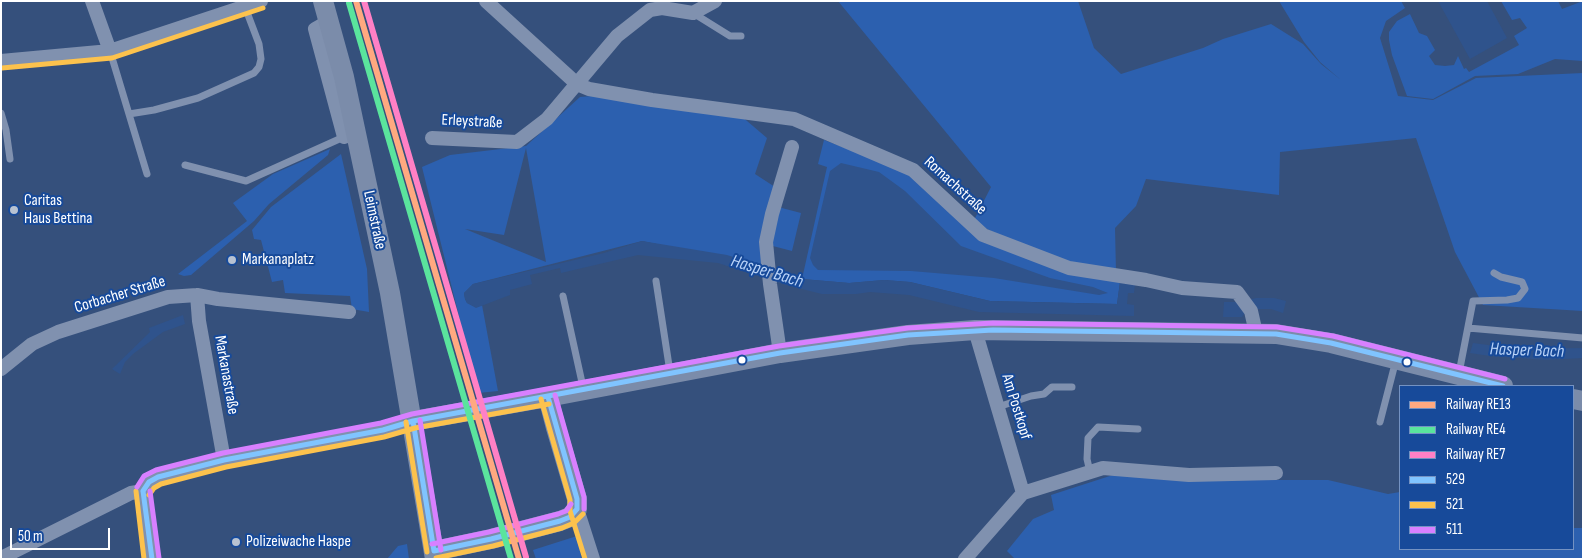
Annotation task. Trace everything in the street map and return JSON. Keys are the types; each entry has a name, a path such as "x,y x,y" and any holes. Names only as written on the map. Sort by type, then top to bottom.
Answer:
{"main road":[{"name":"Leimstraße","path":"323,1 340,61 350,134 390,293 435,555"},
{"path":"413,421 780,353 908,335 974,330 1256,333 1296,337 1331,343 1499,385"},
{"path":"435,555 560,521 570,517 577,509 577,499 548,397"}],"street":[{"path":"92,1 110,51"},
{"path":"1,61 110,51 261,1"},
{"name":"Romachstraße","path":"486,1 577,84 590,89 652,100 794,119 913,170 983,235 1069,268 1146,280 1182,288 1237,292 1248,306 1256,333"},
{"path":"577,84 617,36 650,10 662,8 693,14 715,1"},
{"name":"Erleystraße","path":"432,138 518,142 547,119 577,84"},
{"path":"780,353 766,242 772,214 792,147"},
{"name":"Corbacher Straße","path":"1,369 32,344 58,332 168,297 198,295 218,300 349,312"},
{"name":"Markanastraße","path":"198,295 199,321 224,460"},
{"name":"Am Postkopf","path":"974,330 1023,493"},
{"path":"152,559 143,491 149,482 158,477 224,460 383,430 413,421"},
{"path":"965,559 1023,493 1103,468 1189,475 1276,473"},
{"path":"1,558 131,493 143,491"},
{"path":"577,509 594,559"}],"lane":[{"path":"129,114 154,110 198,98 254,73 261,59 259,44 245,7"},
{"path":"693,14 730,36 741,36"},
{"path":"110,51 147,174"},
{"path":"1,113 6,130 10,159"},
{"path":"185,165 246,181 350,134"},
{"path":"1458,376 1472,301 1518,298 1525,289 1522,282 1501,278 1494,273"},
{"path":"656,281 670,374"},
{"path":"564,296 584,390"},
{"path":"1468,328 1583,338"},
{"path":"1380,422 1396,359"},
{"path":"998,407 1031,396 1044,394 1052,387 1072,387"},
{"path":"1090,472 1087,459 1088,438 1098,427 1138,429"}],"shaded area":[{"path":"838,1 1078,1 1094,48 1121,74 1271,24 1303,44 1321,64 1341,80 1320,62 1304,42 1279,1 1401,1 1405,8 1386,21 1380,38 1398,96 1433,100 1476,78 1583,73 1583,311 1483,305 1455,252 1416,138 1280,152 1279,195 1146,179 1136,206 1115,228 1116,272 1041,256 973,222 991,187"},
{"path":"1501,1 1558,1 1562,9 1583,1 1583,61 1555,59 1518,74 1475,76 1433,99 1407,96 1392,55 1389,40 1389,32 1397,21 1410,14 1419,33 1427,36 1435,50 1429,56 1435,65 1454,65 1458,56 1464,69 1466,68 1469,72 1519,45 1514,36 1527,28 1520,18 1512,20"},
{"path":"592,96 740,115 767,138 755,174 775,187 767,267 642,241 473,284 464,293 465,299 467,303 476,307 482,305 498,391 478,393 422,167 450,155 526,146 580,97","holes":["526,148 546,262 465,229 504,235"]},
{"path":"824,140 909,172 974,231 1120,282 1117,304 990,301 910,282 884,280 849,283 802,279 827,167 818,164"},
{"path":"330,149 328,155 269,204 254,221 191,275 184,276 178,274 247,221 233,203 273,174"},
{"path":"341,154 367,269 369,312 352,309 350,296 285,293 283,280 272,282 261,240 254,239 252,230 271,207"},
{"path":"778,207 801,213 792,251 769,245"},
{"path":"1116,474 1190,480 1328,480 1388,494 1399,492 1399,550 1574,550 1574,528 1583,528 1583,559 1015,559 1007,551 1033,519 1054,510 1051,495"},
{"path":"577,536 582,559 536,559 533,550"},
{"path":"407,544 409,559 387,559 398,546"}],"water":[{"path":"1438,1 1487,1 1507,38 1470,59"},
{"path":"841,163 879,172 905,191 961,246 1050,278 1093,287 1108,293 1099,295 994,278 911,271 818,270 810,258 830,171"},
{"name":"Hasper Bach","path":"642,241 727,255 802,279 849,283 884,280 910,282 990,301 1117,304 1120,282 1135,284 1134,293 1128,293 1127,304 1134,305 1134,316 979,312 909,295 870,292 822,294 786,285 718,263 638,255 561,273 560,268 530,275 532,284 510,290 510,295 476,308 467,303 465,299 464,293 473,284 604,253"},
{"path":"1256,298 1274,298 1286,301 1283,313 1271,309 1256,309 1247,310 1242,317 1223,317 1224,302 1240,302"},
{"path":"183,315 185,324 163,332 133,354 125,362 120,374 112,369 150,332 149,328"},
{"name":"Hasper Bach","path":"1473,343 1518,349 1583,348 1583,358 1546,360 1490,356 1470,353"}],"rail line":[{"name":"RE13","path":"356,1 519,559"},
{"name":"RE7","path":"364,1 526,557"},
{"name":"RE4","path":"349,3 511,559"}],"transit line":[{"name":"521","path":"2,68 112,58 263,8"},
{"name":"511","path":"137,487 144,476 156,470 223,453 381,423 412,414 779,346 908,328 993,323 1277,327 1333,336 1505,379"},
{"name":"529","path":"143,491 149,482 158,477 224,460 383,430 413,421 780,353 908,335 993,330 1276,334 1331,343 1499,385"},
{"name":"511","path":"555,395 584,497 584,509"},
{"name":"529","path":"548,397 577,499 577,509"},
{"name":"521","path":"541,399 570,500 570,511 585,559"},
{"name":"521","path":"149,495 154,488 161,484 226,467 384,437 415,428 549,404"},
{"name":"511","path":"420,420 441,550"},
{"name":"529","path":"413,421 434,551"},
{"name":"521","path":"406,422 427,552"},
{"name":"521","path":"136,491 144,559"},
{"name":"529","path":"143,491 152,559"},
{"name":"511","path":"150,491 159,558"},
{"name":"511","path":"432,544 489,532 558,514 566,511 571,504"},
{"name":"529","path":"434,551 491,539 560,521 570,517 577,509"},
{"name":"521","path":"436,558 493,546 562,528 574,523 583,514"}],"place":[{"name":"Caritas Haus Bettina","path":"14,210"},
{"name":"Markanaplatz","path":"232,260"},
{"name":"Polizeiwache Haspe","path":"236,542"}]}
